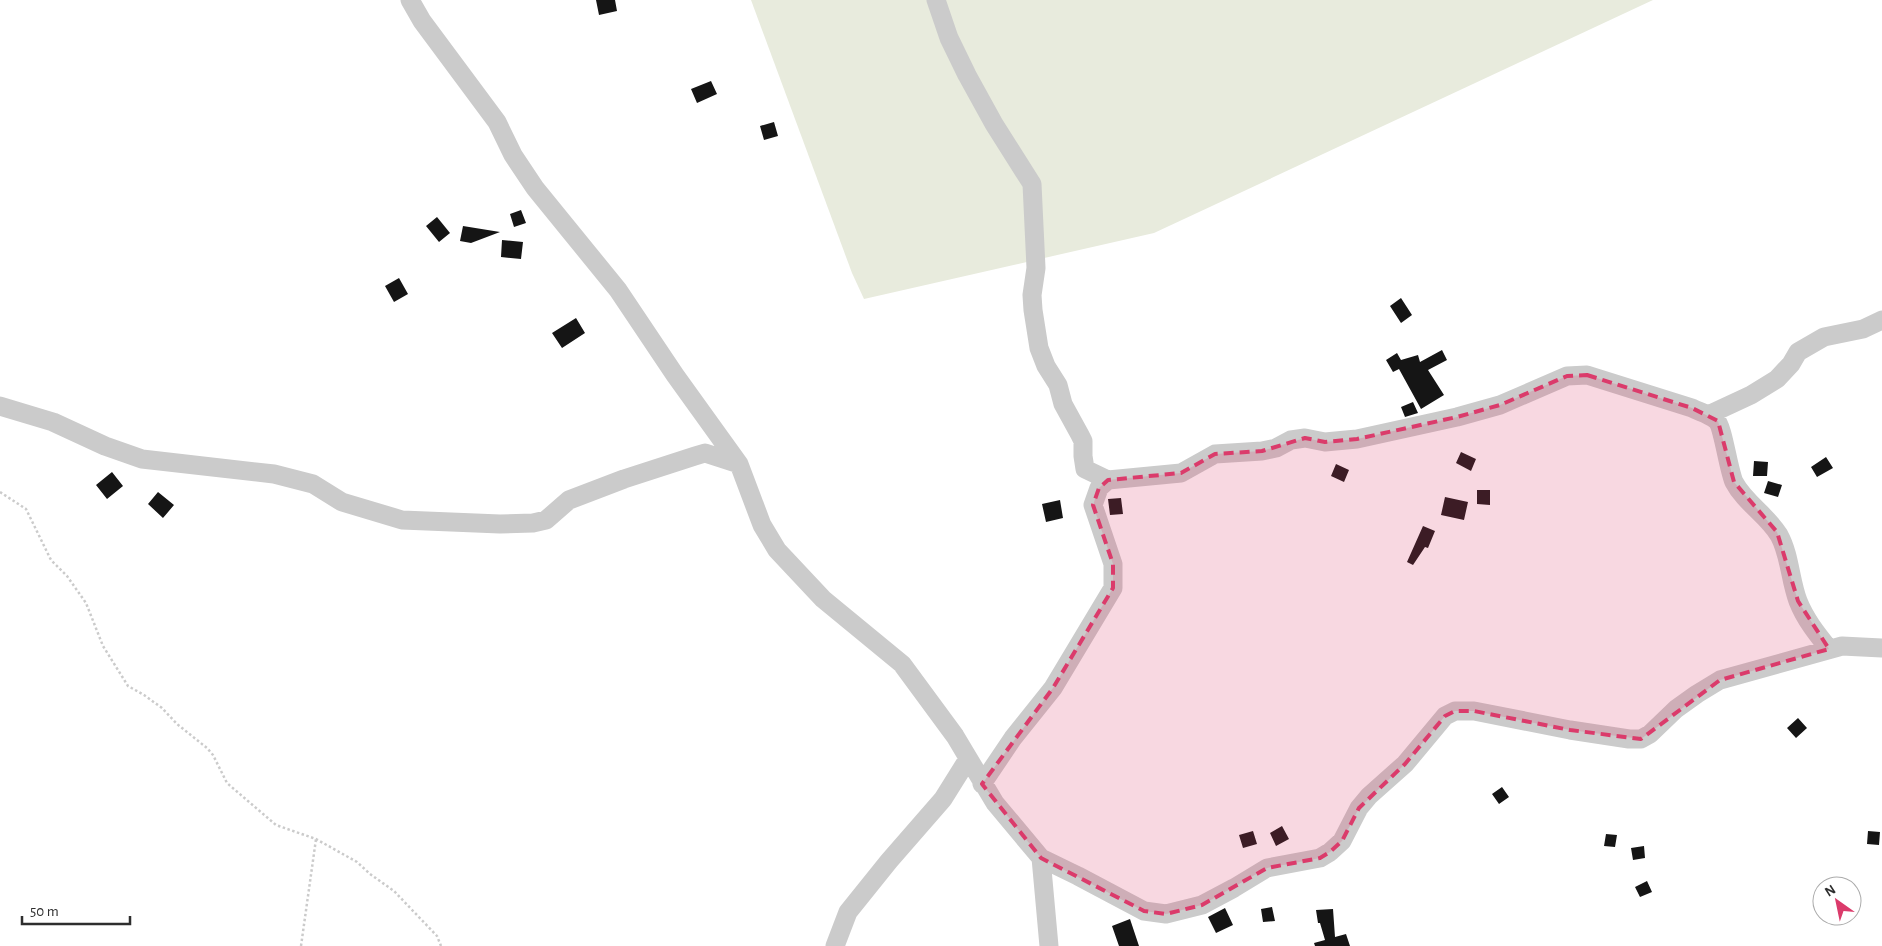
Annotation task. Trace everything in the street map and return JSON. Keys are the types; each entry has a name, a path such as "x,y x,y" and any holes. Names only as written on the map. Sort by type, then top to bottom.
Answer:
{"street":[{"path":"410,0 422,21 497,122 513,155 535,188 618,290 739,464 762,525 777,550 823,599 902,664 928,698 995,803 1041,858 1144,911 1166,914 1202,905 1266,868 1320,858 1330,852 1342,841 1359,808 1369,796 1405,764 1445,716 1455,712 1474,711 1570,730 1628,739 1641,739 1650,734 1676,709 1720,680 1842,646 1882,648"},
{"path":"936,0 949,38 967,75 994,124 1032,184 1036,268 1032,302 1038,339 1046,366 1056,380 1063,404 1083,442 1083,479 1113,564 1113,588 1053,688 1014,738 982,784"},
{"path":"1708,415 1751,395 1776,379 1791,364 1798,352 1824,337 1863,330 1882,320"},
{"path":"1084,465 1090,472 1108,480 1181,473 1215,454 1262,451 1276,448 1291,440 1304,438 1325,442 1357,439 1457,417 1500,404 1567,376 1587,375 1708,415 1718,421 1722,430 1727,462 1734,482 1744,497 1777,532 1784,545 1798,601 1811,627 1829,649"},
{"path":"0,406 53,422 105,446 142,459 274,474 313,484 342,502 402,520 500,524 533,523 546,520 569,500 624,479 705,453 739,464"},
{"path":"1093,505 1099,488 1108,480"},
{"path":"835,946 848,912 943,799 968,758"},
{"path":"1041,858 1049,946"}],"path":[{"path":"0,492 26,509 51,560 68,576 86,603 103,646 128,686 162,708 207,748 213,755 227,783 276,825 316,839 358,862 370,874 394,890 437,936 441,946"},
{"path":"301,946 316,839"}],"highlighted area":[{"path":"1587,375 1692,408 1718,421 1734,482 1777,532 1798,601 1829,649 1720,680 1641,739 1570,730 1474,711 1455,711 1445,716 1405,764 1359,808 1342,841 1330,852 1320,858 1267,868 1202,905 1166,914 1144,911 1041,858 982,784 1053,688 1113,588 1113,564 1093,505 1099,488 1108,480 1181,473 1215,454 1262,451 1305,438 1325,442 1357,439 1457,417 1500,405 1567,376"}],"shaded area":[{"path":"751,0 1653,0 1154,233 864,299 852,273"}],"building":[{"path":"596,0 615,0 617,11 599,15"},
{"path":"711,81 717,94 697,103 691,89"},
{"path":"774,122 778,136 764,140 760,126"},
{"path":"521,210 526,223 514,227 510,214"},
{"path":"437,217 450,233 439,242 426,226"},
{"path":"463,226 500,232 471,243 460,241"},
{"path":"502,240 523,242 521,259 501,257"},
{"path":"399,278 408,294 394,302 385,286"},
{"path":"1401,298 1412,315 1401,323 1390,306"},
{"path":"576,318 585,333 562,348 552,333"},
{"path":"1442,350 1447,360 1428,370 1444,395 1421,409 1399,369 1393,372 1386,360 1397,353 1401,360 1418,355 1420,362"},
{"path":"1413,402 1418,413 1405,417 1401,407"},
{"path":"1461,452 1476,459 1471,471 1456,463"},
{"path":"1826,457 1833,468 1817,477 1811,467"},
{"path":"1754,461 1768,462 1767,476 1753,476"},
{"path":"1336,464 1349,470 1344,482 1331,476"},
{"path":"112,472 123,486 107,499 96,485"},
{"path":"1768,481 1782,485 1778,497 1764,493"},
{"path":"1477,490 1490,490 1490,505 1477,504"},
{"path":"158,492 174,505 163,518 148,504"},
{"path":"1445,497 1468,502 1464,520 1441,515"},
{"path":"1121,498 1123,514 1110,515 1108,499"},
{"path":"1060,500 1063,518 1046,522 1042,504"},
{"path":"1423,526 1435,531 1428,548 1425,547 1413,565 1407,562"},
{"path":"1798,718 1807,728 1796,738 1787,728"},
{"path":"1502,787 1509,797 1499,804 1492,794"},
{"path":"1282,826 1289,839 1276,846 1270,833"},
{"path":"1253,831 1257,844 1243,848 1239,835"},
{"path":"1868,831 1880,832 1879,845 1867,844"},
{"path":"1606,834 1617,835 1615,847 1604,846"},
{"path":"1644,846 1645,858 1633,860 1631,848"},
{"path":"1647,881 1652,892 1640,897 1635,887"},
{"path":"1272,907 1275,921 1263,922 1261,909"},
{"path":"1225,908 1233,925 1216,933 1208,917"},
{"path":"1333,909 1335,937 1346,934 1350,946 1315,946 1314,943 1325,940 1320,923 1318,923 1316,910"},
{"path":"1130,919 1139,946 1119,946 1112,926"}]}
